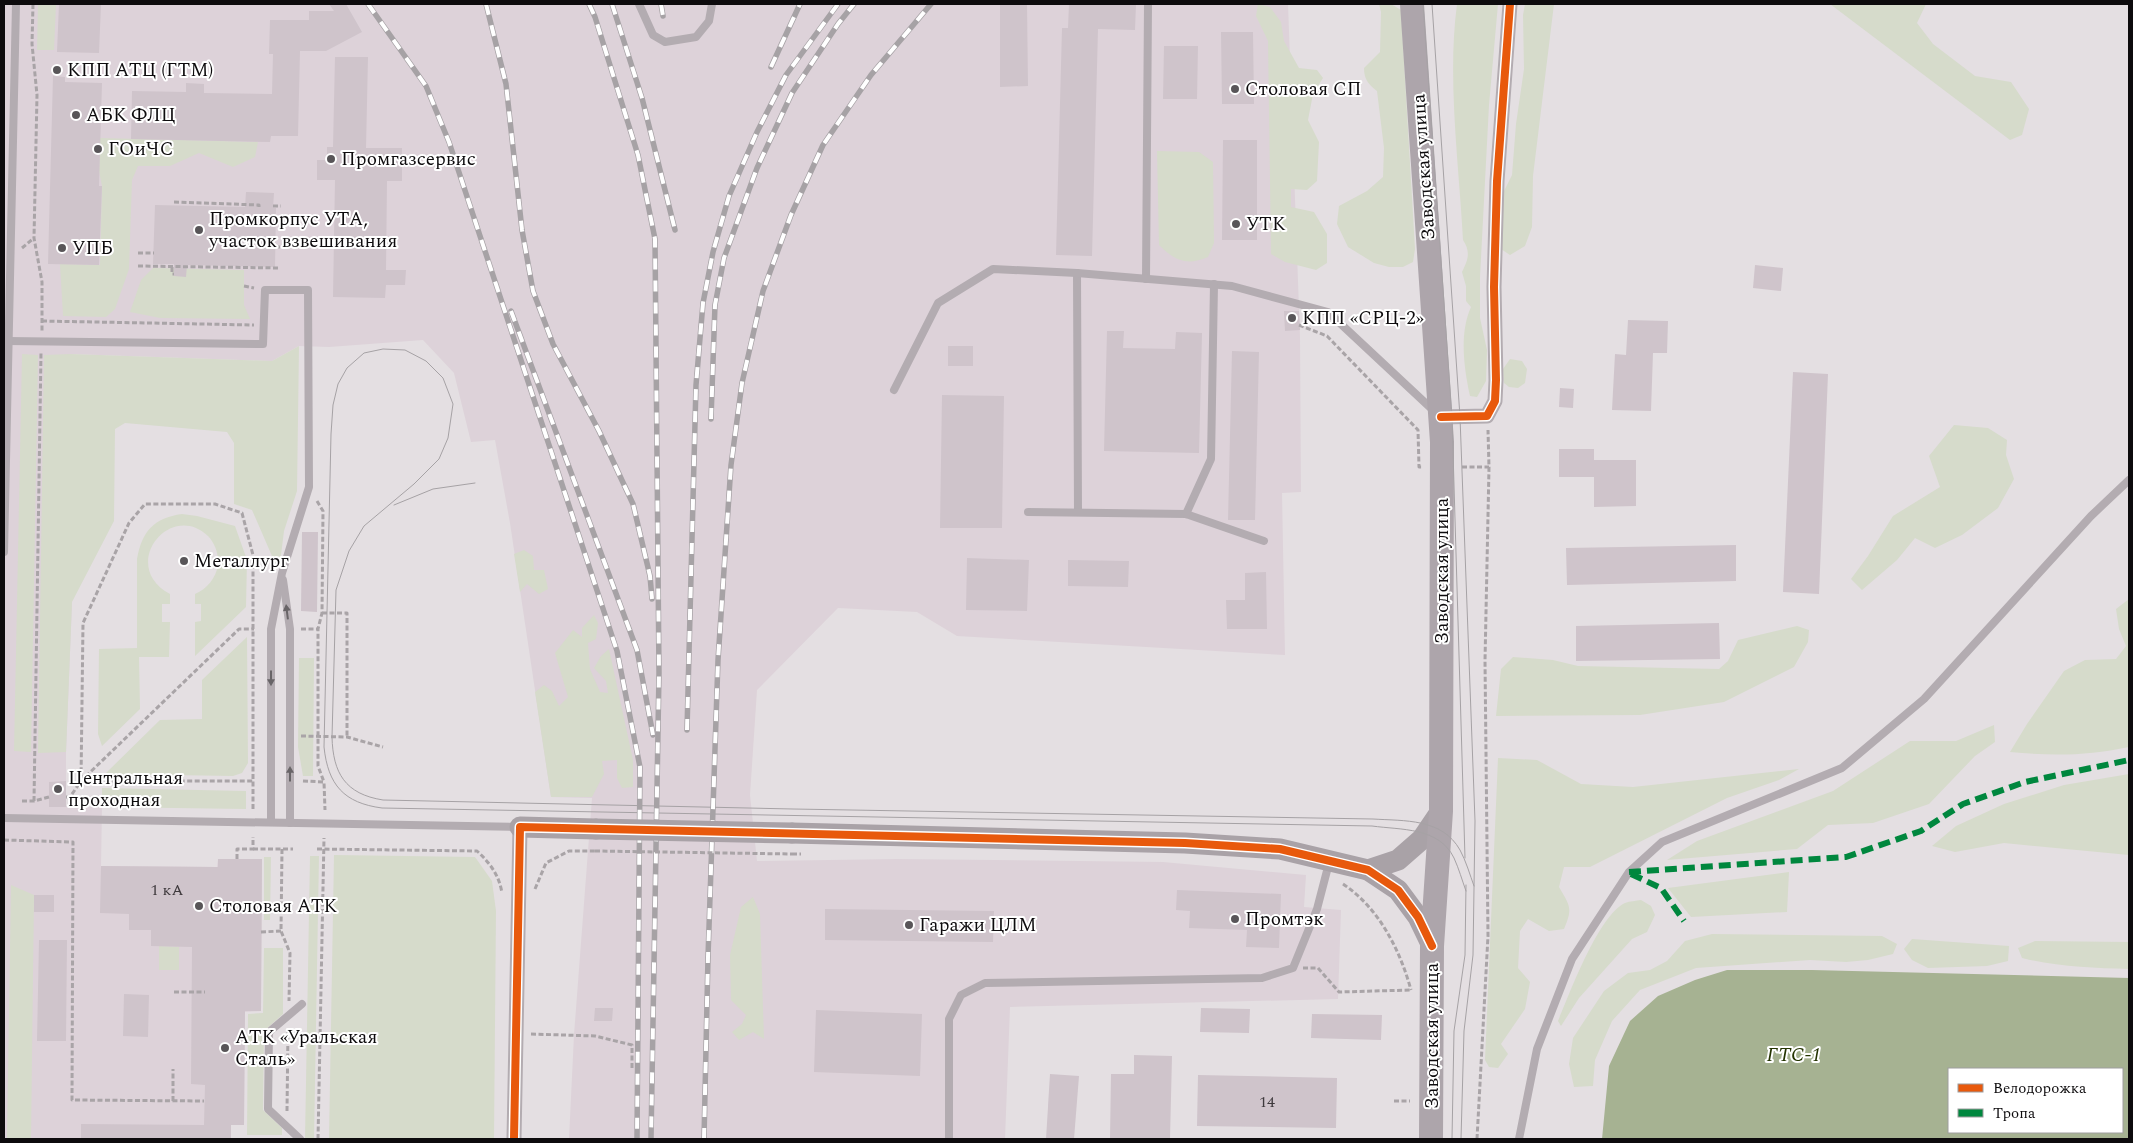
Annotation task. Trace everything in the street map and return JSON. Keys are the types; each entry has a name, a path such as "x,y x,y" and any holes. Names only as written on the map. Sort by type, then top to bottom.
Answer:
{"main road":[{"name":"Заводская улица","path":"1412,4 1441,417 1442,467 1441,811 1432,946 1431,1139"}],"street":[{"path":"1441,417 1487,416 1495,401 1494,287 1497,181 1510,4"},
{"path":"514,1139 520,827 792,843 1185,843 1280,849 1329,867 1368,870 1398,860 1422,839 1441,811"},
{"path":"1368,870 1398,890 1418,917 1432,946"}],"lane":[{"path":"4,552 8,341 6,313 16,4"},
{"path":"638,4 653,35 665,42 696,37 709,21 712,4"},
{"path":"1146,279 1148,4"},
{"path":"894,390 938,303 993,269 1076,273 1232,286 1328,312 1441,417"},
{"path":"1076,273 1078,512"},
{"path":"1186,514 1211,459 1214,284"},
{"path":"8,341 263,344 265,290 308,290 309,487 282,573 271,629 272,822"},
{"path":"1519,1139 1537,1049 1572,959 1629,872 1662,842 1842,768 1924,699 2091,516 2129,480"},
{"path":"1028,512 1186,514 1264,541"},
{"path":"282,573 290,629 290,823"},
{"path":"4,818 520,827"},
{"path":"949,1139 949,1020 961,995 985,983 1262,978 1293,968 1317,909 1329,867"},
{"path":"300,1139 268,1109 269,1032 302,1004"}],"path":[{"path":"33,4 32,44 37,95 34,238 42,282 42,334"},
{"path":"174,202 259,205 259,207"},
{"path":"273,206 281,206"},
{"path":"138,253 154,253"},
{"path":"138,266 280,268"},
{"path":"172,266 172,274 174,274"},
{"path":"42,322 264,325"},
{"path":"1300,325 1327,336 1418,430 1419,467 1489,467"},
{"path":"34,801 42,348"},
{"path":"1477,1139 1488,936 1485,661 1489,467 1487,416"},
{"path":"309,487 323,511 322,613 318,629 317,736 318,766 324,782 325,810"},
{"path":"81,781 83,623 129,523 146,504 215,504 242,513 253,555 253,809"},
{"path":"322,613 347,613 347,737"},
{"path":"300,628 318,629"},
{"path":"66,797 70,797 81,781 239,629 254,629"},
{"path":"300,736 347,737 383,747"},
{"path":"81,781 253,781"},
{"path":"303,782 324,782"},
{"path":"22,801 34,801 49,797"},
{"path":"253,837 253,849"},
{"path":"318,1139 324,838"},
{"path":"4,840 73,842 72,1100 204,1101"},
{"path":"532,896 546,864 569,852 792,843 802,854"},
{"path":"237,859 237,848 293,849"},
{"path":"282,849 281,931 290,953 287,1127"},
{"path":"318,849 477,851 491,864 501,884 502,895"},
{"path":"1329,867 1371,909 1388,934 1411,990 1411,999"},
{"path":"261,932 281,931"},
{"path":"1293,968 1318,968 1339,992 1411,990"},
{"path":"174,992 205,992"},
{"path":"529,1034 588,1036 632,1045 632,1068"},
{"path":"173,1101 174,1069"},
{"path":"1394,1101 1410,1101 1410,1110"}],"shaded area":[{"path":"4,4 1288,4 1300,337 1301,492 1282,493 1285,655 957,636 917,612 838,608 757,690 750,795 757,861 897,859 1163,862 1306,875 1304,907 1341,910 1338,999 1010,1007 1005,1139 569,1139 574,1035 592,798 551,797 510,523 495,440 471,442 454,373 423,340 329,347 299,346 272,361 71,354 72,602 66,752 66,806 102,807 101,866 217,867 218,859 262,859 261,1011 245,1012 244,1125 231,1125 231,1139 4,1139"},
{"path":"38,4 56,4 54,50 37,50"},
{"path":"1258,4 1270,7 1281,22 1284,41 1299,68 1317,70 1323,78 1313,94 1308,120 1319,142 1317,181 1307,190 1291,189 1291,207 1314,212 1327,234 1327,263 1316,270 1285,262 1271,254 1268,41 1256,16"},
{"path":"1379,4 1391,4 1401,10 1415,249 1413,262 1403,267 1389,267 1374,263 1348,247 1337,224 1339,206 1367,191 1383,177 1384,148 1377,91 1367,81 1364,68 1380,52 1381,12"},
{"path":"1457,4 1498,4 1489,105 1480,277 1480,318 1487,350 1486,381 1477,397 1470,396 1464,351 1465,328 1471,307 1466,301 1466,286 1462,272 1468,252 1463,240 1453,92 1454,33"},
{"path":"1525,4 1554,4 1533,176 1532,227 1525,246 1510,255 1501,249 1503,193 1512,175 1516,124 1524,69 1523,15"},
{"path":"1830,4 1926,4 1917,23 1933,44 1975,76 2011,82 2029,109 2022,135 2010,140"},
{"path":"100,138 258,142 255,157 233,167 199,153 170,166 138,166 132,180 129,269 115,309 106,317 63,316 60,264 100,265 102,186 99,171"},
{"path":"1157,151 1199,152 1213,162 1214,243 1208,257 1194,261 1182,260 1170,255 1159,245"},
{"path":"153,268 244,270 244,305 250,319 160,318 130,312 141,280"},
{"path":"299,346 297,491 284,531 280,563 275,563 252,510 234,504 234,443 227,432 125,423 115,429 114,521 72,602 66,752 38,753 44,355 71,354 272,361"},
{"path":"22,354 38,355 31,752 14,751"},
{"path":"1510,359 1522,361 1527,369 1525,383 1518,388 1509,387 1504,383 1503,369"},
{"path":"1954,425 1988,428 2007,440 2006,455 2014,479 1998,508 1962,535 1935,548 1915,538 1897,560 1862,590 1851,579 1893,516 1940,487 1929,456"},
{"path":"182,514 235,526 247,560 246,607 195,656 195,622 201,621 201,604 195,604 195,594 207,586 213,579 218,565 216,549 208,536 193,527 179,526 166,531 155,541 149,554 149,568 155,582 170,594 170,604 162,604 162,622 170,622 169,657 139,657 140,709 102,746 98,734 99,649 137,648 137,559 139,549 146,534 157,523 172,516"},
{"path":"524,550 533,556 534,570 544,570 548,589 539,594 527,584 520,592 514,554"},
{"path":"2129,599 2129,747 2070,754 2010,752 2064,671 2085,660 2116,659 2126,646 2119,629 2116,609"},
{"path":"594,615 598,623 596,639 588,643 590,669 600,692 608,693 606,681 594,668 601,656 609,649 633,760 633,787 622,788 617,778 617,760 602,761 604,774 592,797 551,797 535,692 544,685 552,691 559,706 568,697 555,653 573,630 582,637 582,628"},
{"path":"1797,626 1809,630 1808,642 1794,667 1724,702 1640,715 1496,716 1501,669 1513,657 1553,660 1578,666 1719,669 1728,661 1738,640"},
{"path":"247,637 248,763 242,773 233,776 105,774 160,720 202,719 202,680"},
{"path":"299,658 314,658 313,776 303,776 298,747"},
{"path":"1994,725 1995,742 1975,756 1929,804 1873,823 1828,825 1797,849 1667,860 1697,841 1833,791 1910,741 1956,741"},
{"path":"1498,758 1537,760 1581,784 1633,787 1799,769 1779,780 1727,798 1590,867 1564,867 1559,887 1568,903 1569,916 1564,929 1549,931 1528,919 1520,931 1518,968 1530,982 1525,1009 1501,1044 1508,1054 1498,1068 1489,1067 1485,1060"},
{"path":"2129,774 2129,855 2004,843 1955,852 1932,846 1956,826 2004,804 2064,785"},
{"path":"102,788 246,791 246,809 102,807"},
{"path":"334,855 475,857 492,881 496,911 494,1139 329,1139"},
{"path":"310,856 319,856 314,1139 305,1139"},
{"path":"264,857 271,857 270,920 264,920"},
{"path":"1789,872 1787,912 1691,917 1668,888"},
{"path":"11,885 34,895 31,1139 7,1139"},
{"path":"753,897 760,914 764,1039 753,1032 739,1040 732,1032 742,1024 746,1015 731,1000 730,955 741,907"},
{"path":"1641,900 1651,906 1655,915 1647,932 1632,939 1579,998 1561,1026 1558,1021 1586,956 1605,923 1625,903"},
{"path":"1712,934 1882,936 1897,944 1893,954 1868,960 1846,962 1810,960 1696,968 1640,990 1612,1021 1595,1060 1593,1086 1574,1087 1569,1064 1573,1038 1604,991 1628,973 1650,970 1667,961 1685,941"},
{"path":"1912,939 2009,946 2008,961 1987,966 1928,968 1912,960 1904,949"},
{"path":"2035,941 2129,942 2129,969 2062,965 2022,958 2018,948"},
{"path":"159,946 179,947 179,970 159,970"},
{"path":"264,948 283,948 283,1014 264,1031 263,1110 282,1128 282,1135 247,1135 248,1014 263,1013"}],"water":[{"name":"ГТС-1","path":"1727,970 1812,970 2129,978 2129,1139 1602,1139 1609,1066 1630,1021 1658,996 1695,980"}],"building":[{"path":"59,4 101,4 99,53 57,52"},
{"path":"329,4 346,4 362,32 326,51 300,51 298,136 271,136 270,142 131,139 132,91 186,92 186,83 204,84 204,93 272,94 273,54 269,54 270,20 309,20 309,11 334,11"},
{"path":"1000,4 1027,4 1028,86 1000,87"},
{"path":"1069,4 1136,4 1135,30 1098,29 1092,256 1056,255 1062,28 1068,28"},
{"path":"1221,32 1253,32 1254,104 1222,104"},
{"path":"1164,46 1198,46 1197,99 1163,99"},
{"path":"335,57 368,57 366,148 402,148 402,181 387,181 386,270 406,270 405,285 386,285 385,298 333,297 335,180 317,180 317,160 327,160 327,147 333,147"},
{"path":"53,76 65,77 65,82 102,83 99,186 102,186 99,265 48,264"},
{"path":"1223,140 1257,140 1257,240 1222,240"},
{"name":"Промкорпус УТА, участок взвешивания","path":"246,192 274,193 273,208 276,208 275,267 187,265 186,277 174,276 174,264 153,264 155,205 245,207"},
{"path":"1755,265 1783,268 1781,291 1753,288"},
{"name":"КПП «СРЦ-2»","path":"1284,311 1299,311 1300,330 1285,331"},
{"path":"1628,320 1668,321 1667,353 1653,353 1651,411 1612,410 1615,354 1626,355"},
{"path":"1107,331 1124,331 1123,348 1175,349 1176,332 1202,333 1199,453 1104,451"},
{"path":"948,346 973,346 973,366 948,366"},
{"path":"1232,351 1259,352 1255,520 1228,520"},
{"path":"1793,372 1828,374 1819,594 1783,592"},
{"path":"1560,388 1574,389 1573,408 1559,407"},
{"path":"942,395 1004,396 1002,528 940,528"},
{"path":"1559,449 1594,449 1594,460 1636,460 1636,506 1594,507 1594,477 1559,477"},
{"path":"302,532 318,532 317,612 301,611"},
{"path":"1736,545 1736,581 1567,585 1566,548"},
{"path":"967,558 1029,560 1027,611 966,610"},
{"path":"1068,560 1129,561 1128,587 1068,586"},
{"path":"1266,572 1267,629 1227,629 1226,600 1245,600 1245,573"},
{"path":"1719,623 1720,659 1576,661 1576,626"},
{"name":"Центральная проходная","path":"66,781 66,807 49,807 49,782"},
{"path":"218,859 262,859 261,1011 245,1011 244,1125 231,1125 231,1139 81,1139 81,1124 204,1125 205,1085 191,1084 192,947 151,946 151,930 129,930 129,914 100,913 101,866 218,867"},
{"name":"Промтэк","path":"1177,890 1281,894 1279,948 1246,947 1247,930 1189,928 1190,911 1176,910"},
{"path":"34,895 54,895 54,912 34,912"},
{"name":"Гаражи ЦЛМ","path":"825,909 994,911 993,942 825,940"},
{"path":"39,940 67,940 66,1041 37,1041"},
{"path":"124,994 149,995 148,1037 123,1036"},
{"path":"595,1008 613,1008 612,1021 594,1021"},
{"path":"1201,1008 1250,1009 1249,1033 1200,1032"},
{"path":"816,1010 922,1014 920,1076 814,1072"},
{"path":"1312,1014 1382,1015 1381,1040 1311,1038"},
{"path":"1134,1055 1172,1056 1170,1139 1110,1139 1111,1074 1134,1074"},
{"path":"1050,1074 1079,1076 1074,1139 1046,1139"},
{"path":"1198,1075 1337,1078 1336,1128 1197,1126"}],"tram line":[{"path":"1423,4 1452,417 1465,858"},
{"path":"1432,4 1460,417 1475,821 1473,955 1464,1031 1461,1139"},
{"path":"1466,891 1454,858 1439,840 1418,832 1372,826 382,808 357,802 348,797 334,782 329,772 324,747 331,434 333,405 338,384 347,368 364,353 383,349 405,350 426,361 443,378 453,404 448,438 439,459 414,484 364,526 349,551 336,590 333,750 335,761 344,780 359,793 383,800 1409,821 1433,827 1443,832 1452,840 1462,854 1474,886"},
{"path":"394,505 433,489 475,483"},
{"path":"1452,1139 1454,1031 1465,955 1466,885"}],"railway":[{"path":"368,4 426,86 449,142 617,651 640,767 637,1139"},
{"path":"486,4 506,84 522,230 533,291 553,344 599,431 633,504 650,576 652,599"},
{"path":"589,4 595,17 638,155 655,239 659,673 651,1139"},
{"path":"612,4 642,98 675,230"},
{"path":"661,4 663,16"},
{"path":"771,67 800,4"},
{"path":"687,730 696,385 703,303 713,252 729,196 757,132 786,75 838,4"},
{"path":"711,419 715,305 724,258 757,168 792,93 838,24 854,4"},
{"path":"704,1139 718,660 731,465 742,383 763,291 791,215 823,145 871,75 931,4"},
{"path":"511,311 637,650 653,735"}],"marked path":[{"path":"1629,872 1846,857 1921,831 1963,804 2025,782 2129,760"},
{"path":"1631,874 1661,888 1684,921"}],"cycle path":[{"path":"1441,417 1487,416 1495,401 1494,287 1497,181 1510,4"},
{"path":"514,1139 520,827 1185,843 1280,849 1368,870 1398,890 1418,917 1432,946"}],"place":[{"name":"КПП АТЦ (ГТМ)","path":"57,70"},
{"name":"Столовая СП","path":"1235,89"},
{"name":"АБК ФЛЦ","path":"76,115"},
{"name":"ГОиЧС","path":"98,149"},
{"name":"Промгазсервис","path":"331,159"},
{"name":"УТК","path":"1236,224"},
{"name":"Промкорпус УТА, участок взвешивания","path":"199,230"},
{"name":"УПБ","path":"62,248"},
{"name":"КПП «СРЦ-2»","path":"1292,318"},
{"name":"Металлург","path":"184,561"},
{"name":"Центральная проходная","path":"58,789"},
{"name":"Столовая АТК","path":"199,906"},
{"name":"Промтэк","path":"1235,919"},
{"name":"Гаражи ЦЛМ","path":"909,925"},
{"name":"АТК «Уральская Сталь»","path":"225,1048"}]}
